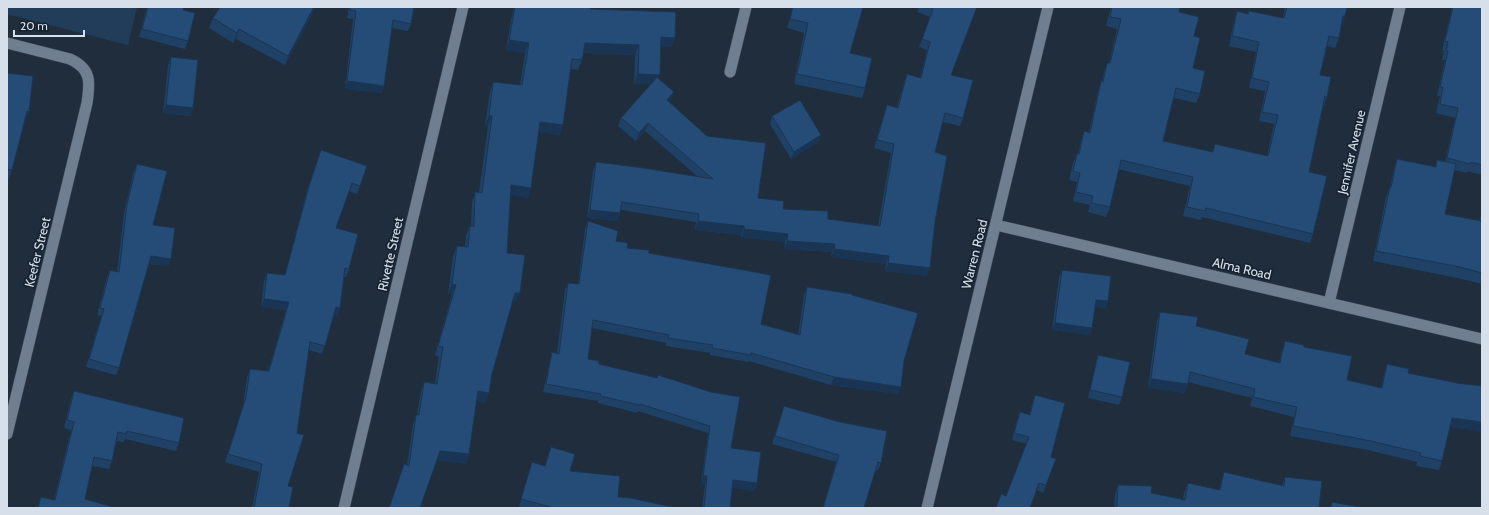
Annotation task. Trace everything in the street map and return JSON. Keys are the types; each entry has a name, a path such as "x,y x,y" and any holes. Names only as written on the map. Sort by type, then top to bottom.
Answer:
{"street":[{"name":"Rivette Street","path":"344,508 463,7"},
{"path":"730,72 746,7"},
{"name":"Warren Road","path":"927,508 1048,7"},
{"name":"Jennifer Avenue","path":"1329,303 1400,7"},
{"name":"Keefer Street","path":"7,44 78,62 84,68 90,83 87,104 7,434"},
{"name":"Alma Road","path":"996,225 1482,339"}],"shaded area":[{"path":"7,7 137,7 128,45 7,14"}],"building":[{"path":"148,7 184,7 183,10 195,13 188,41 142,29"},
{"path":"220,7 314,7 288,56 239,29 237,33 213,18"},
{"path":"350,7 414,7 411,24 393,20 384,86 347,81 356,11 350,10"},
{"path":"515,7 591,7 590,9 676,12 675,38 661,37 660,75 638,74 639,45 585,43 582,60 572,59 563,125 540,122 531,188 511,185 507,253 525,255 520,293 515,293 492,374 489,393 478,391 469,454 440,451 420,508 389,508 404,464 409,466 416,415 419,415 424,382 437,384 443,347 438,346 456,285 452,284 457,246 468,247 470,226 474,226 475,192 482,193 492,116 489,116 493,82 522,85 529,43 509,40"},
{"path":"793,7 863,7 850,53 872,58 865,88 797,74 808,23 790,19"},
{"path":"929,7 977,7 951,75 973,80 963,118 945,113 935,152 947,156 935,222 930,268 888,263 889,256 834,249 835,244 787,241 788,234 744,229 744,226 698,221 699,214 622,202 620,213 590,210 596,162 713,179 648,123 639,133 621,118 657,77 674,92 667,100 707,136 766,143 758,198 784,201 783,209 828,211 828,219 880,226 894,144 877,140 887,105 898,108 907,74 921,78 930,42 922,39 933,9"},
{"path":"1112,7 1180,7 1179,12 1199,17 1194,36 1200,38 1193,68 1205,71 1200,94 1176,88 1163,141 1213,152 1215,144 1268,156 1278,115 1262,112 1269,82 1252,78 1259,42 1232,36 1237,11 1248,14 1249,11 1284,18 1287,7 1347,7 1345,16 1343,16 1339,38 1329,36 1320,75 1331,77 1327,97 1325,96 1309,172 1327,176 1313,234 1206,208 1205,211 1187,207 1193,177 1121,160 1110,207 1091,203 1093,196 1076,192 1080,173 1073,171 1077,154 1079,154 1084,131 1090,133 1101,81 1103,82 1107,63 1110,63 1121,19 1110,17"},
{"path":"1453,7 1482,7 1482,165 1471,162 1470,164 1447,158 1458,108 1440,104 1443,87 1440,87 1448,51 1446,51 1448,42 1445,41"},
{"path":"171,57 198,60 193,108 166,105"},
{"path":"7,73 33,76 29,112 27,111 12,170 7,169"},
{"path":"800,100 821,135 794,152 772,116"},
{"path":"321,150 367,166 360,186 352,183 336,228 358,234 349,269 345,268 340,308 336,307 325,346 310,342 297,433 304,435 288,486 293,487 289,508 254,508 262,464 228,454 246,397 250,369 269,371 289,302 264,299 267,273 285,275 309,186"},
{"path":"1397,159 1436,167 1437,160 1456,164 1445,214 1481,221 1482,215 1482,273 1460,267 1376,251"},
{"path":"137,164 167,171 153,225 175,228 171,259 151,256 119,368 89,359 104,309 100,308 110,270 119,272 127,204"},
{"path":"588,221 618,231 616,241 628,243 627,248 649,250 649,253 771,275 761,324 800,335 807,287 852,294 918,313 904,361 901,387 834,377 751,353 751,355 712,348 713,345 668,338 669,335 593,320 588,359 599,361 599,364 657,378 658,375 711,392 740,397 731,448 761,452 757,483 733,480 730,508 704,508 707,476 703,476 710,426 640,404 600,396 601,394 546,384 552,352 559,354 568,283 579,284"},
{"path":"1062,270 1111,276 1108,301 1096,300 1092,328 1055,323"},
{"path":"1160,312 1198,317 1196,326 1249,339 1245,354 1280,363 1285,341 1304,345 1304,347 1352,356 1347,380 1382,388 1387,364 1409,369 1408,373 1457,383 1482,386 1482,422 1452,418 1442,461 1420,456 1421,453 1371,441 1293,426 1297,407 1253,397 1255,389 1190,372 1188,384 1151,379"},
{"path":"1098,355 1130,362 1122,397 1090,390"},
{"path":"74,391 184,418 179,443 127,431 126,434 118,432 112,461 94,457 85,499 116,508 38,508 41,497 55,500 74,422 67,420"},
{"path":"1035,395 1065,403 1051,457 1056,459 1046,485 1039,483 1030,508 996,508 1001,494 1006,496 1029,437 1014,433 1020,412 1030,415"},
{"path":"784,406 840,422 887,431 881,463 878,462 864,508 823,508 839,455 775,436"},
{"path":"551,447 575,454 570,471 620,476 618,497 631,498 677,508 554,508 521,499 532,462 545,466"},
{"path":"1224,472 1284,486 1285,477 1322,481 1319,508 1117,508 1118,485 1152,486 1151,493 1185,500 1188,483 1220,490"},
{"path":"1332,502 1366,508 1331,508"}]}
